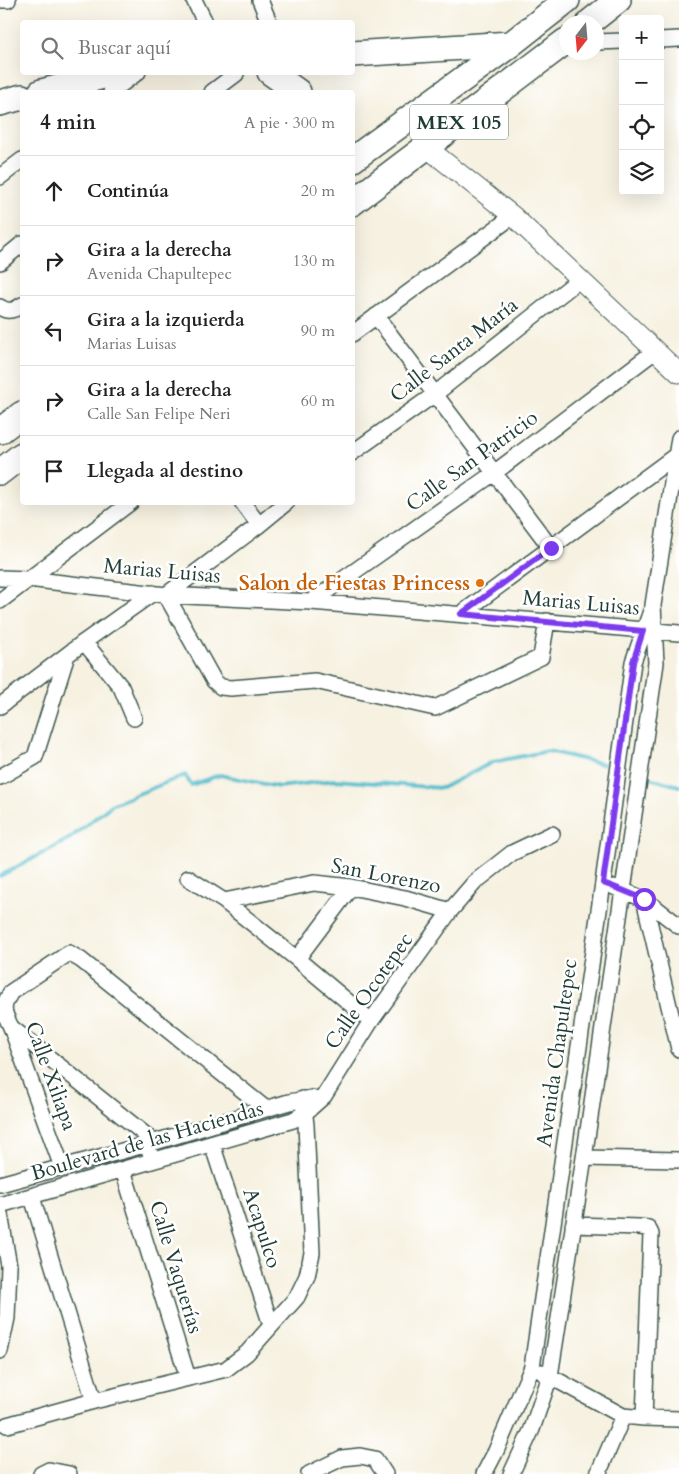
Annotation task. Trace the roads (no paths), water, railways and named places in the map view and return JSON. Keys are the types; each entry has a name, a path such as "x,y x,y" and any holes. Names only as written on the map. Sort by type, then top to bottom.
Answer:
{"main road":[{"path":"599,15 618,0"},
{"name":"MEX 105","path":"355,158 511,44 558,2"},
{"path":"355,54 511,44"},
{"name":"MEX 105","path":"355,201 559,47"},
{"path":"49,90 108,75"},
{"path":"274,75 295,90"},
{"path":"0,103 20,98"},
{"path":"0,431 20,416"},
{"path":"0,472 20,457"}],"street":[{"path":"0,0 8,0"},
{"path":"194,0 204,20"},
{"path":"260,0 268,20"},
{"path":"664,40 679,39"},
{"path":"604,42 619,41"},
{"path":"114,90 134,75"},
{"path":"215,90 235,75"},
{"path":"426,147 513,216 679,373"},
{"path":"0,177 20,162"},
{"path":"355,332 513,216"},
{"path":"0,262 20,246"},
{"name":"Calle Santa María","path":"355,450 435,394 580,279"},
{"path":"0,307 4,310 14,310 20,306"},
{"path":"376,316 551,548"},
{"name":"Calle San Patricio","path":"311,602 494,473 655,351"},
{"path":"649,631 679,438"},
{"path":"461,614 678,454"},
{"path":"0,600 127,505"},
{"path":"244,505 259,525"},
{"path":"0,706 84,642 159,594 259,525 283,505"},
{"name":"Marias Luisas","path":"0,578 28,579 159,594 311,602 679,633"},
{"path":"159,594 214,681 221,686 231,688 315,682 435,708 541,657 546,621"},
{"name":"Avenida Chapultepec","path":"484,1474 532,1368 603,883 633,662 649,631"},
{"name":"Avenida Chapultepec","path":"511,1474 532,1429 550,1376 584,1158 656,663 649,631"},
{"path":"84,642 121,687 134,718"},
{"path":"0,777 35,757 68,655"},
{"name":"Calle Ocotepec","path":"304,1106 324,1096 372,1021 450,911 475,882 512,853 552,834"},
{"path":"188,878 224,901 372,1021"},
{"path":"603,883 644,899 679,926"},
{"name":"San Lorenzo","path":"224,901 314,884 352,887 405,898 450,911"},
{"path":"297,959 352,887"},
{"path":"644,899 679,1048"},
{"name":"Calle Xiliapa","path":"62,1167 4,1012 6,1000 11,992 69,953 89,966 266,1109"},
{"path":"11,1027 146,1136 152,1162"},
{"path":"8,1425 94,1401 226,1369 247,1353 297,1297 307,1276 312,1253 304,1106"},
{"name":"Boulevard de las Haciendas","path":"0,1184 148,1144 266,1109 304,1106"},
{"name":"Boulevard de las Haciendas","path":"0,1205 293,1120 304,1106"},
{"name":"Acapulco","path":"212,1144 271,1325"},
{"path":"584,1158 679,1160"},
{"name":"Calle Vaquerías","path":"124,1170 188,1378"},
{"path":"32,1197 94,1401"},
{"path":"0,1214 9,1266 7,1318 0,1351"},
{"path":"573,1225 648,1228 651,1234 644,1418"},
{"path":"532,1368 623,1416 679,1419"},
{"path":"598,1474 623,1416"},
{"path":"309,1474 342,1458 360,1456 375,1459 385,1474"},
{"path":"41,1474 49,1470 69,1474"}],"waterway":[{"path":"0,876 69,839 113,804 185,775 191,785 220,775 279,787 335,780 442,788 493,762 548,751 603,764"},
{"path":"649,778 679,786"}],"place":[{"name":"Salon de Fiestas Princess","path":"480,583"}]}
